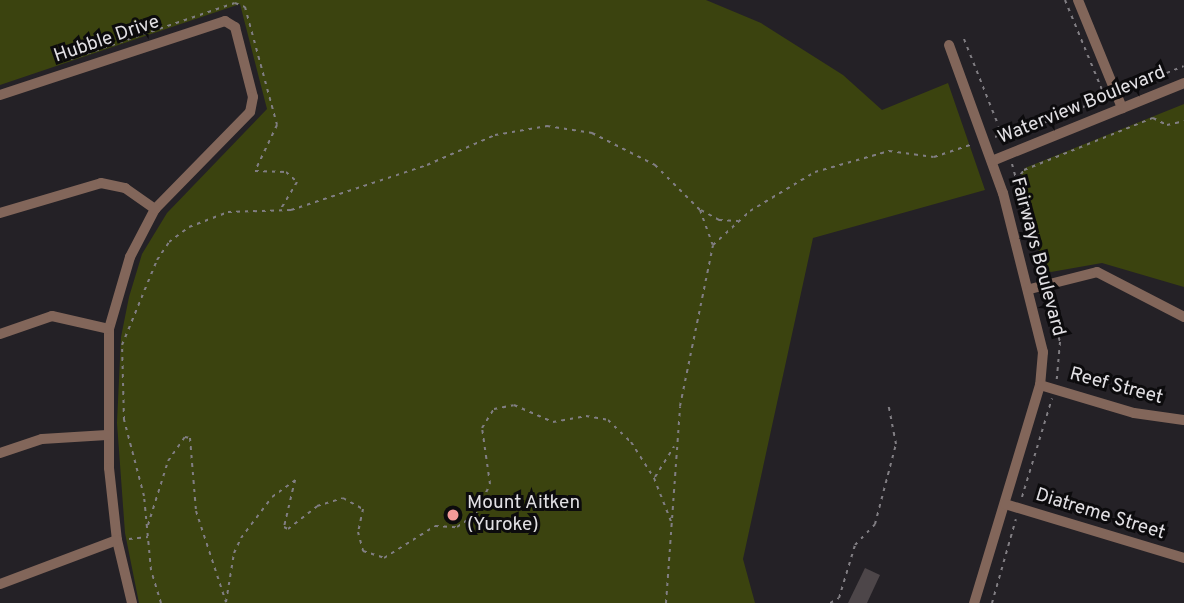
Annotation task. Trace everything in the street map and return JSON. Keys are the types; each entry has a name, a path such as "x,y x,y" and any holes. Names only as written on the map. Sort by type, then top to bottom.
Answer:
{"street":[{"path":"1078,0 1110,96 1122,108"},
{"name":"Hubble Drive","path":"0,95 225,21 235,27 253,97 250,112 155,209"},
{"name":"Fairways Boulevard","path":"949,45 992,160 1030,289 1043,352 1040,385 974,603"},
{"name":"Waterview Boulevard","path":"992,160 1184,83"},
{"path":"0,213 101,183 125,188 155,209 130,257 109,329 107,435 117,540 132,603"},
{"path":"1030,289 1097,272 1184,317"},
{"path":"0,334 52,316 109,329"},
{"name":"Reef Street","path":"1040,385 1134,413 1184,420"},
{"path":"0,453 42,439 107,435"},
{"name":"Diatreme Street","path":"1005,504 1184,558"},
{"path":"0,584 117,540"}],"path":[{"path":"1065,0 1110,96"},
{"path":"65,61 235,3 245,7 277,125 256,171 286,172 297,183 280,211"},
{"path":"964,39 1009,154"},
{"path":"1004,139 1184,66"},
{"path":"1016,181 1024,170 1153,118 1167,125 1184,121"},
{"path":"161,603 122,398 122,345 130,317 163,250 177,234 228,212 280,211 427,165 495,135 547,126 592,133 644,157 700,210 719,220 738,221"},
{"path":"713,246 738,221 794,183 846,161 889,151 934,157 971,145"},
{"path":"666,603 676,443 686,368 712,269 713,246 700,210"},
{"path":"830,603 839,598 855,545 875,524 896,444 888,403"},
{"path":"148,525 168,461 185,436 190,438 190,481 196,511 226,602 234,553 241,538 265,505 295,480 284,527 288,529 317,506 343,498 363,509 358,533 363,551 375,558 392,555 435,526 457,527 475,515 490,484 482,428 490,413 505,405 522,407 553,422 586,416 608,420 631,442 654,478 671,524"},
{"path":"654,478 676,443"},
{"path":"117,540 148,537"}],"green space":[{"path":"0,0 706,0 761,23 843,75 882,110 948,83 985,190 813,238 743,559 755,603 139,603 125,533 117,423 121,337 129,297 142,254 167,213 267,109 240,4 0,85"},
{"path":"1184,104 1184,287 1102,263 1051,272 1044,269 1019,179 1025,168"}],"building":[{"path":"865,568 880,575 867,603 848,603"}],"place":[{"name":"Mount Aitken (Yuroke)","path":"453,515"}]}
